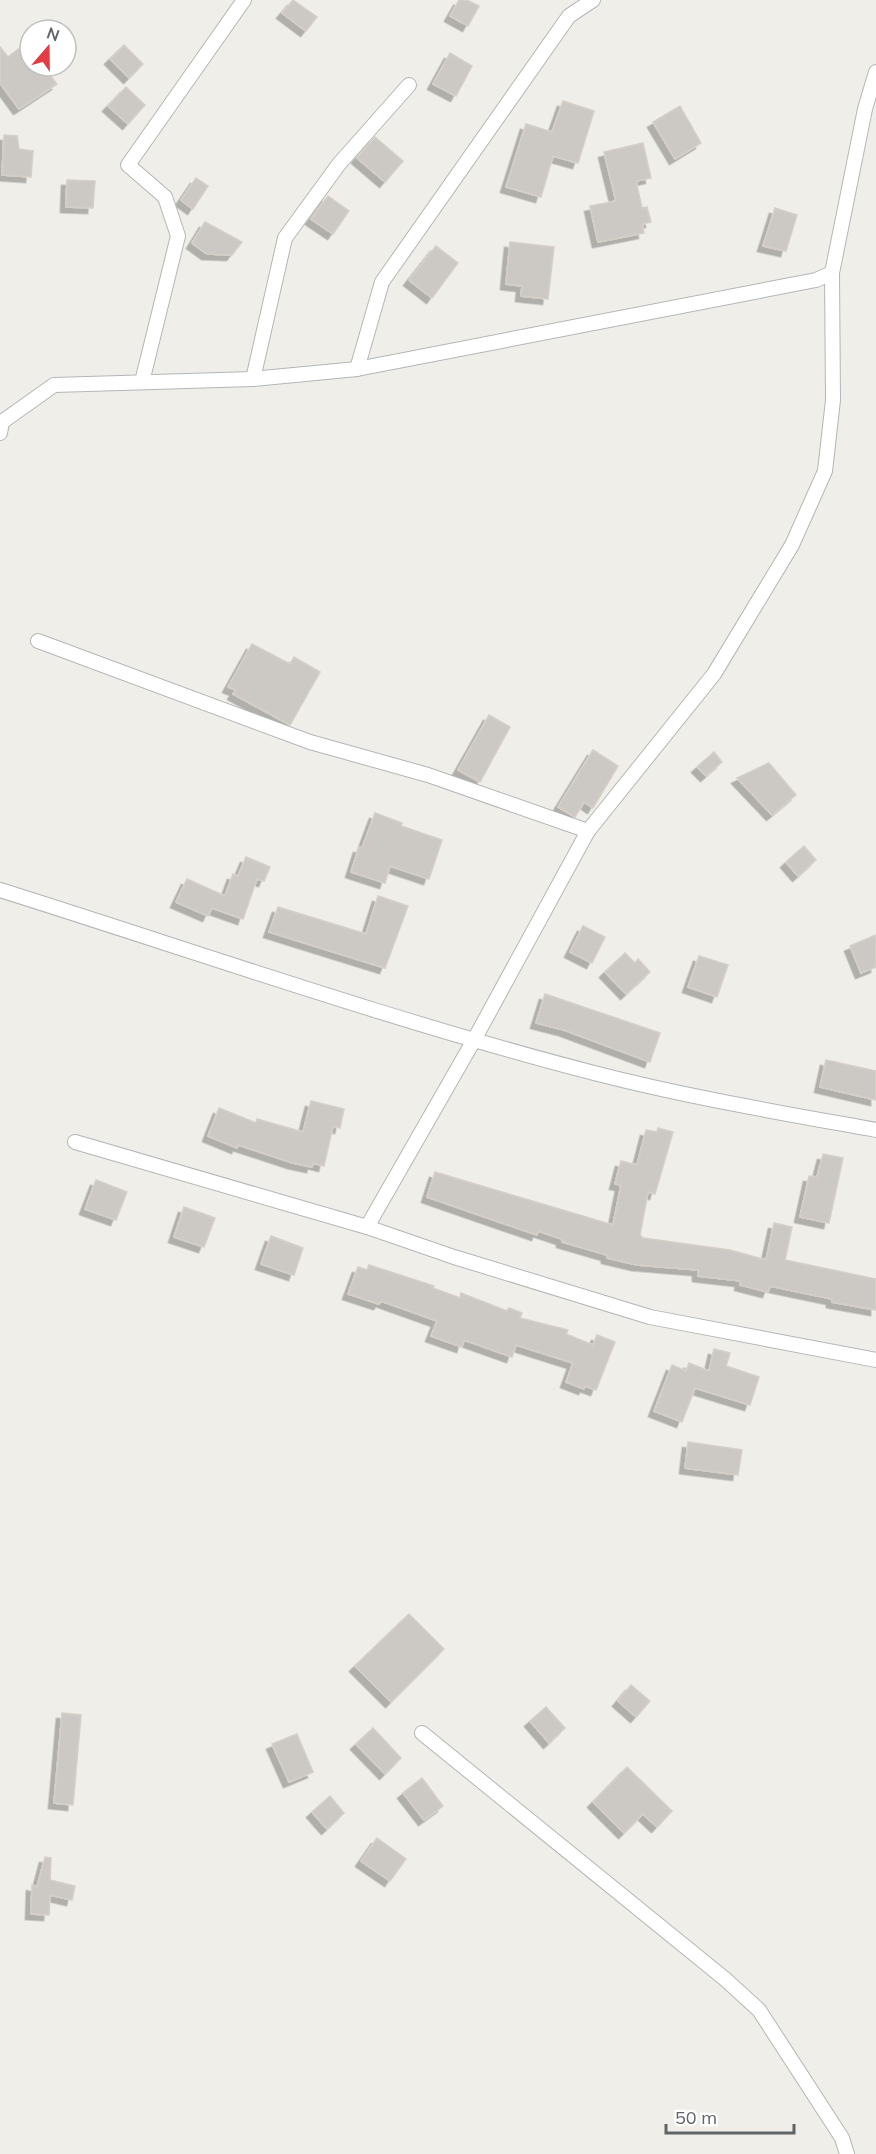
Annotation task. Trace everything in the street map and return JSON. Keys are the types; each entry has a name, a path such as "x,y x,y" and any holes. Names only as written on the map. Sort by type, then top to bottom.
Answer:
{"street":[{"path":"142,382 178,236 165,197 128,165 244,0"},
{"path":"357,369 382,282 569,16 593,0"},
{"path":"367,1227 474,1040 588,831 714,674 792,545 825,471 832,400 832,273 865,109 876,72"},
{"path":"253,379 285,238 339,164 409,85"},
{"path":"0,433 2,422 54,385 253,379 357,369 816,280 832,273"},
{"path":"38,641 310,741 428,775 588,831"},
{"path":"0,890 474,1040 596,1073 748,1106 876,1130"},
{"path":"75,1142 367,1227 454,1257 650,1317 876,1360"},
{"path":"422,1733 717,1972 759,2010 842,2138 847,2154"}],"building":[{"path":"293,0 317,17 306,31 282,13"},
{"path":"459,0 467,0 479,6 468,26 450,16"},
{"path":"124,45 143,64 129,78 110,59"},
{"path":"0,47 8,57 18,49 18,78 52,78 57,84 19,109 0,83"},
{"path":"450,53 472,66 456,96 433,84"},
{"path":"126,87 145,105 128,124 108,106"},
{"path":"563,101 594,111 578,163 553,156 541,197 506,187 526,124 552,132"},
{"path":"680,106 701,143 675,159 653,122"},
{"path":"4,135 17,136 19,149 33,151 31,177 2,175"},
{"path":"375,137 403,161 385,182 357,158"},
{"path":"643,143 651,178 636,181 642,208 647,207 651,222 642,224 644,233 598,242 590,206 616,201 604,152"},
{"path":"196,178 208,186 193,209 181,200"},
{"path":"67,180 95,181 93,208 66,207"},
{"path":"328,196 349,211 333,234 311,219"},
{"path":"775,208 797,215 786,251 763,246"},
{"path":"205,222 242,242 232,255 207,254 192,243"},
{"path":"510,242 554,247 548,299 521,296 522,286 506,284"},
{"path":"436,246 458,263 432,298 409,280"},
{"path":"252,644 290,664 294,657 320,672 290,725 233,694 236,690 228,687"},
{"path":"489,715 510,727 480,782 458,770"},
{"path":"593,750 618,766 593,808 584,802 575,817 558,807"},
{"path":"714,752 722,762 706,776 697,767"},
{"path":"769,763 796,795 772,815 737,778"},
{"path":"375,813 402,823 401,826 442,840 429,879 390,866 385,883 351,872 359,847 362,848"},
{"path":"804,846 816,860 798,876 786,862"},
{"path":"246,857 270,867 264,881 257,879 243,919 212,908 208,916 176,902 187,879 225,896 233,874 238,876"},
{"path":"378,896 408,906 385,968 269,932 278,907 366,934"},
{"path":"583,926 605,937 592,963 570,952"},
{"path":"876,935 876,967 861,973 850,946"},
{"path":"625,953 635,963 638,959 650,972 626,994 605,972"},
{"path":"699,956 728,965 717,997 688,987"},
{"path":"545,994 660,1033 650,1062 564,1030 536,1023"},
{"path":"826,1060 876,1071 876,1100 820,1087"},
{"path":"311,1101 344,1109 340,1128 333,1126 324,1166 313,1163 312,1167 293,1163 238,1145 237,1148 208,1136 219,1108 256,1123 257,1119 303,1132"},
{"path":"658,1128 673,1132 655,1194 648,1192 640,1235 643,1238 730,1250 766,1260 774,1223 792,1227 785,1260 876,1279 876,1310 832,1302 832,1299 770,1286 768,1292 740,1285 741,1281 698,1276 698,1270 637,1265 607,1258 607,1255 562,1242 562,1239 538,1231 537,1235 427,1197 435,1172 613,1225 621,1185 615,1184 621,1161 637,1165 646,1130 657,1132"},
{"path":"823,1154 843,1158 829,1223 800,1217 809,1176 817,1177"},
{"path":"96,1180 127,1192 116,1220 85,1209"},
{"path":"184,1207 215,1218 204,1247 174,1237"},
{"path":"271,1236 303,1248 294,1275 261,1264"},
{"path":"369,1265 434,1286 433,1288 460,1298 461,1293 507,1311 509,1308 522,1313 520,1318 568,1330 566,1334 593,1345 597,1335 615,1342 596,1390 585,1386 584,1389 566,1382 573,1363 516,1345 512,1357 464,1340 462,1347 431,1336 437,1321 381,1301 379,1304 348,1294 358,1267 367,1270"},
{"path":"714,1349 730,1353 726,1366 759,1377 750,1405 695,1388 682,1422 654,1411 672,1365 686,1371 689,1363 709,1371"},
{"path":"688,1442 742,1450 738,1475 685,1468"},
{"path":"409,1614 444,1649 391,1702 355,1666"},
{"path":"631,1685 650,1701 636,1717 618,1701"},
{"path":"546,1707 565,1728 549,1743 530,1721"},
{"path":"62,1713 81,1715 73,1805 54,1803"},
{"path":"373,1728 401,1758 385,1774 356,1744"},
{"path":"297,1734 313,1772 289,1782 272,1744"},
{"path":"627,1767 672,1811 657,1827 643,1814 624,1833 593,1802"},
{"path":"422,1778 443,1806 424,1820 403,1793"},
{"path":"330,1796 344,1813 327,1829 312,1812"},
{"path":"377,1838 406,1859 390,1881 361,1861"},
{"path":"45,1857 51,1858 50,1880 75,1886 72,1900 50,1895 49,1915 31,1914 32,1885 37,1887"}]}
